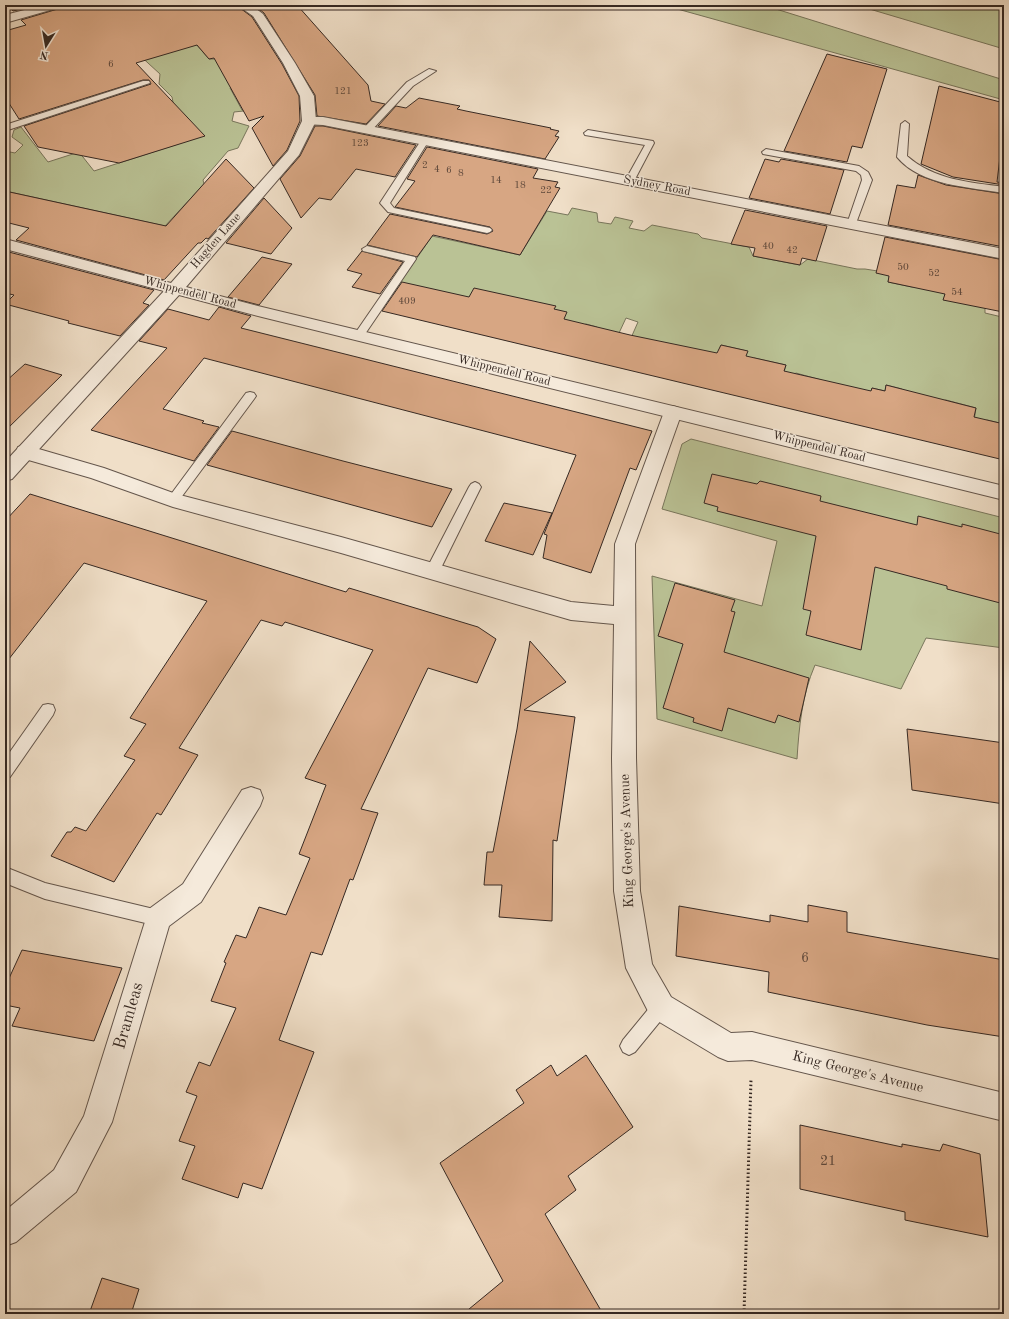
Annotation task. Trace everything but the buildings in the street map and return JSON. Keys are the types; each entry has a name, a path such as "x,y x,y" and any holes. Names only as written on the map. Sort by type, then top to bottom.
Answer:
{"street":[{"path":"5,19 57,5"},
{"path":"243,5 257,14 289,63 307,96 309,121"},
{"name":"Sydney Road","path":"309,121 322,121 1004,254"},
{"name":"Hagden Lane","path":"5,474 175,289 294,152 309,121"},
{"name":"Whippendell Road","path":"5,244 358,336 1004,493"},
{"name":"King George's Avenue","path":"673,412 625,544 624,616 626,891 639,968 661,1007 728,1047 752,1046 1004,1107"},
{"path":"25,452 97,474 173,500 571,611 624,616"},
{"path":"158,918 192,893 251,798"},
{"name":"Bramleas","path":"5,1231 65,1181 97,1122 158,918"}],"lane":[{"path":"367,130 410,84 432,71"},
{"path":"5,128 146,83"},
{"path":"905,124 902,156 908,163 927,174 939,178 1004,190"},
{"path":"588,133 650,143 630,181"},
{"path":"424,142 385,203 391,210 487,230"},
{"path":"766,152 858,169 865,174 867,180 852,224"},
{"path":"358,336 412,259 367,249"},
{"path":"173,500 250,396"},
{"path":"432,572 475,487"},
{"path":"5,772 48,710"},
{"path":"5,875 45,892 158,918"},
{"path":"629,1046 661,1007"}],"path":[{"path":"744,1314 752,1046"}],"green space":[{"path":"663,5 763,5 1004,80 1004,100"},
{"path":"856,5 1004,5 1004,49"},
{"path":"124,41 195,43 209,59 217,59 232,86 230,88 242,110 253,110 234,112 232,121 249,126 238,148 228,151 203,180 204,184 165,226 5,191 5,151 15,153 23,145 12,137 14,130 21,127 48,162 79,152 94,171 181,143 172,97 159,84 160,74"},
{"path":"572,208 597,213 598,222 611,224 615,217 633,221 629,228 644,231 652,225 698,234 702,238 749,247 753,256 800,265 808,259 857,269 890,273 888,282 912,287 946,285 944,300 985,301 985,313 1002,317 1004,297 1004,424 987,420 973,427 976,408 946,400 898,411 902,389 886,385 885,391 872,388 868,403 821,380 796,373 781,383 786,365 754,358 740,373 747,351 721,345 712,366 627,347 638,322 626,318 619,333 592,339 597,327 586,324 567,333 554,309 555,307 473,291 462,309 393,293 432,236 520,255 547,211 568,215"},
{"path":"691,439 1004,518 1004,648 926,638 901,689 815,665 804,699 797,759 657,719 652,576 762,606 777,541 662,509 682,444"}]}
